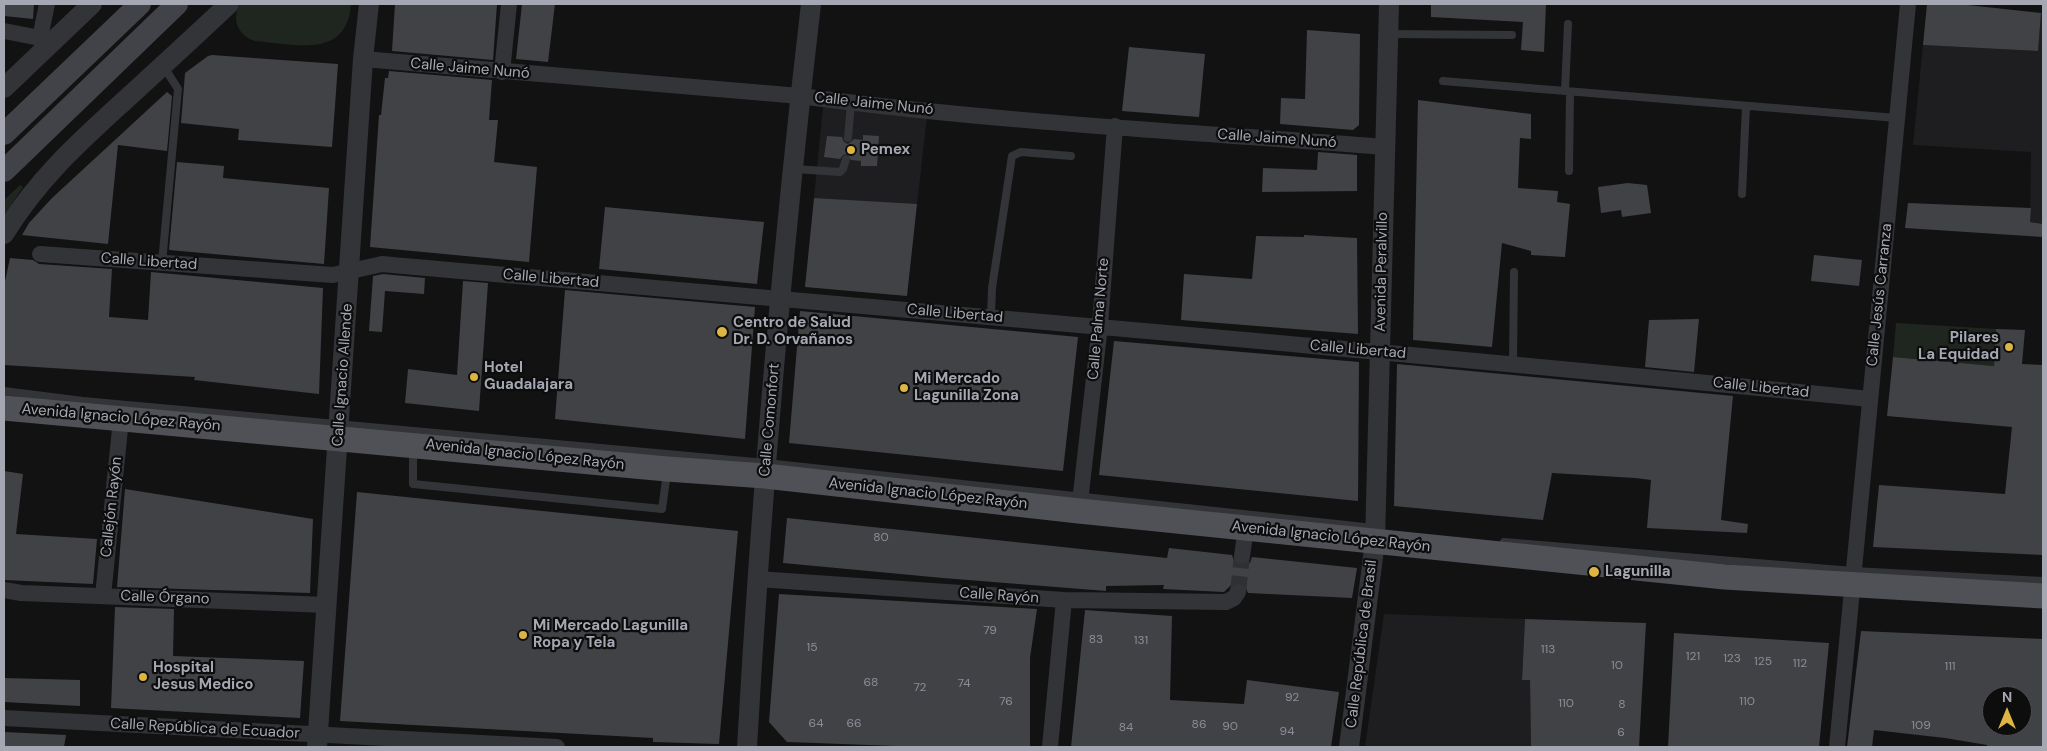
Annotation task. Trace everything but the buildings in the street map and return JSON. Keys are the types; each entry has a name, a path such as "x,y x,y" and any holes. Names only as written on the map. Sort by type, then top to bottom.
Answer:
{"main road":[{"path":"4,134 140,4"},
{"path":"4,171 177,4"},
{"name":"Avenida Ignacio López Rayón","path":"4,408 121,419 339,430 413,444 667,469 765,469 1080,504 1246,528 1378,533 1725,577 1852,579 2043,596"}],"street":[{"path":"44,42 47,4"},
{"path":"4,88 44,42 92,4"},
{"path":"4,234 20,208 42,179 229,4"},
{"name":"Calle Ignacio Allende","path":"318,741 363,59 369,4"},
{"path":"502,72 509,4"},
{"name":"Calle Comonfort","path":"747,747 756,579 765,469 792,169 811,4"},
{"name":"Avenida Peralvillo","path":"1378,533 1380,353 1389,4"},
{"name":"Calle Jesús Carranza","path":"1837,747 1908,4"},
{"path":"4,31 44,42"},
{"name":"Calle Jaime Nunó","path":"363,59 800,96 851,103 1115,126 1385,147"},
{"name":"Calle Palma Norte","path":"1080,504 1100,326 1115,126"},
{"name":"Calle Libertad","path":"40,254 333,275 382,264 1100,326 1380,353 1513,363 1870,399"},
{"name":"Callejón Rayón","path":"103,596 121,419"},
{"path":"1242,556 1246,528"},
{"name":"Calle República de Brasil","path":"1349,747 1378,533"},
{"name":"Calle Rayón","path":"756,579 1064,600 1226,602 1234,598 1238,592"},
{"name":"Calle Órgano","path":"4,590 21,593 327,605"},
{"path":"1050,747 1064,600"},
{"name":"Calle República de Ecuador","path":"4,718 318,741 557,747"}],"lane":[{"path":"1568,24 1569,171"},
{"path":"1388,34 1512,35"},
{"path":"162,263 178,90 163,66"},
{"path":"1443,81 1898,119"},
{"path":"848,138 851,103"},
{"path":"1742,194 1746,106"},
{"path":"991,317 992,288 1012,156 1021,152 1071,156"},
{"path":"792,169 840,172 846,160"},
{"path":"1513,363 1514,272"},
{"path":"4,391 339,430 765,469"},
{"path":"413,444 413,484 662,509 667,469"},
{"path":"1080,504 1378,533"},
{"path":"1500,542 1852,579 2043,581"}],"shaded area":[{"path":"240,4 351,4 347,22 340,34 329,41 316,45 301,45 249,39 240,31 236,21 237,10"},
{"path":"2041,13 2043,13 2043,224 2030,222 2031,152 1913,145 1923,45 2038,51"},
{"path":"823,107 927,116 917,205 814,198"},
{"path":"20,185 23,187 4,216 4,200"},
{"path":"1896,323 1996,329 1994,366 1893,357"},
{"path":"1384,614 1525,619 1522,679 1530,680 1531,747 1365,747"}],"tunnel":[{"path":"1238,592 1242,556"}],"place":[{"name":"Pemex","path":"851,150"},
{"name":"Centro de Salud Dr. D. Orvañanos","path":"722,332"},
{"name":"Pilares La Equidad","path":"2009,347"},
{"name":"Hotel Guadalajara","path":"474,377"},
{"name":"Mi Mercado Lagunilla Zona","path":"904,388"},
{"name":"Lagunilla","path":"1594,572"},
{"name":"Mi Mercado Lagunilla Ropa y Tela","path":"523,635"},
{"name":"Hospital Jesus Medico","path":"143,677"}]}
